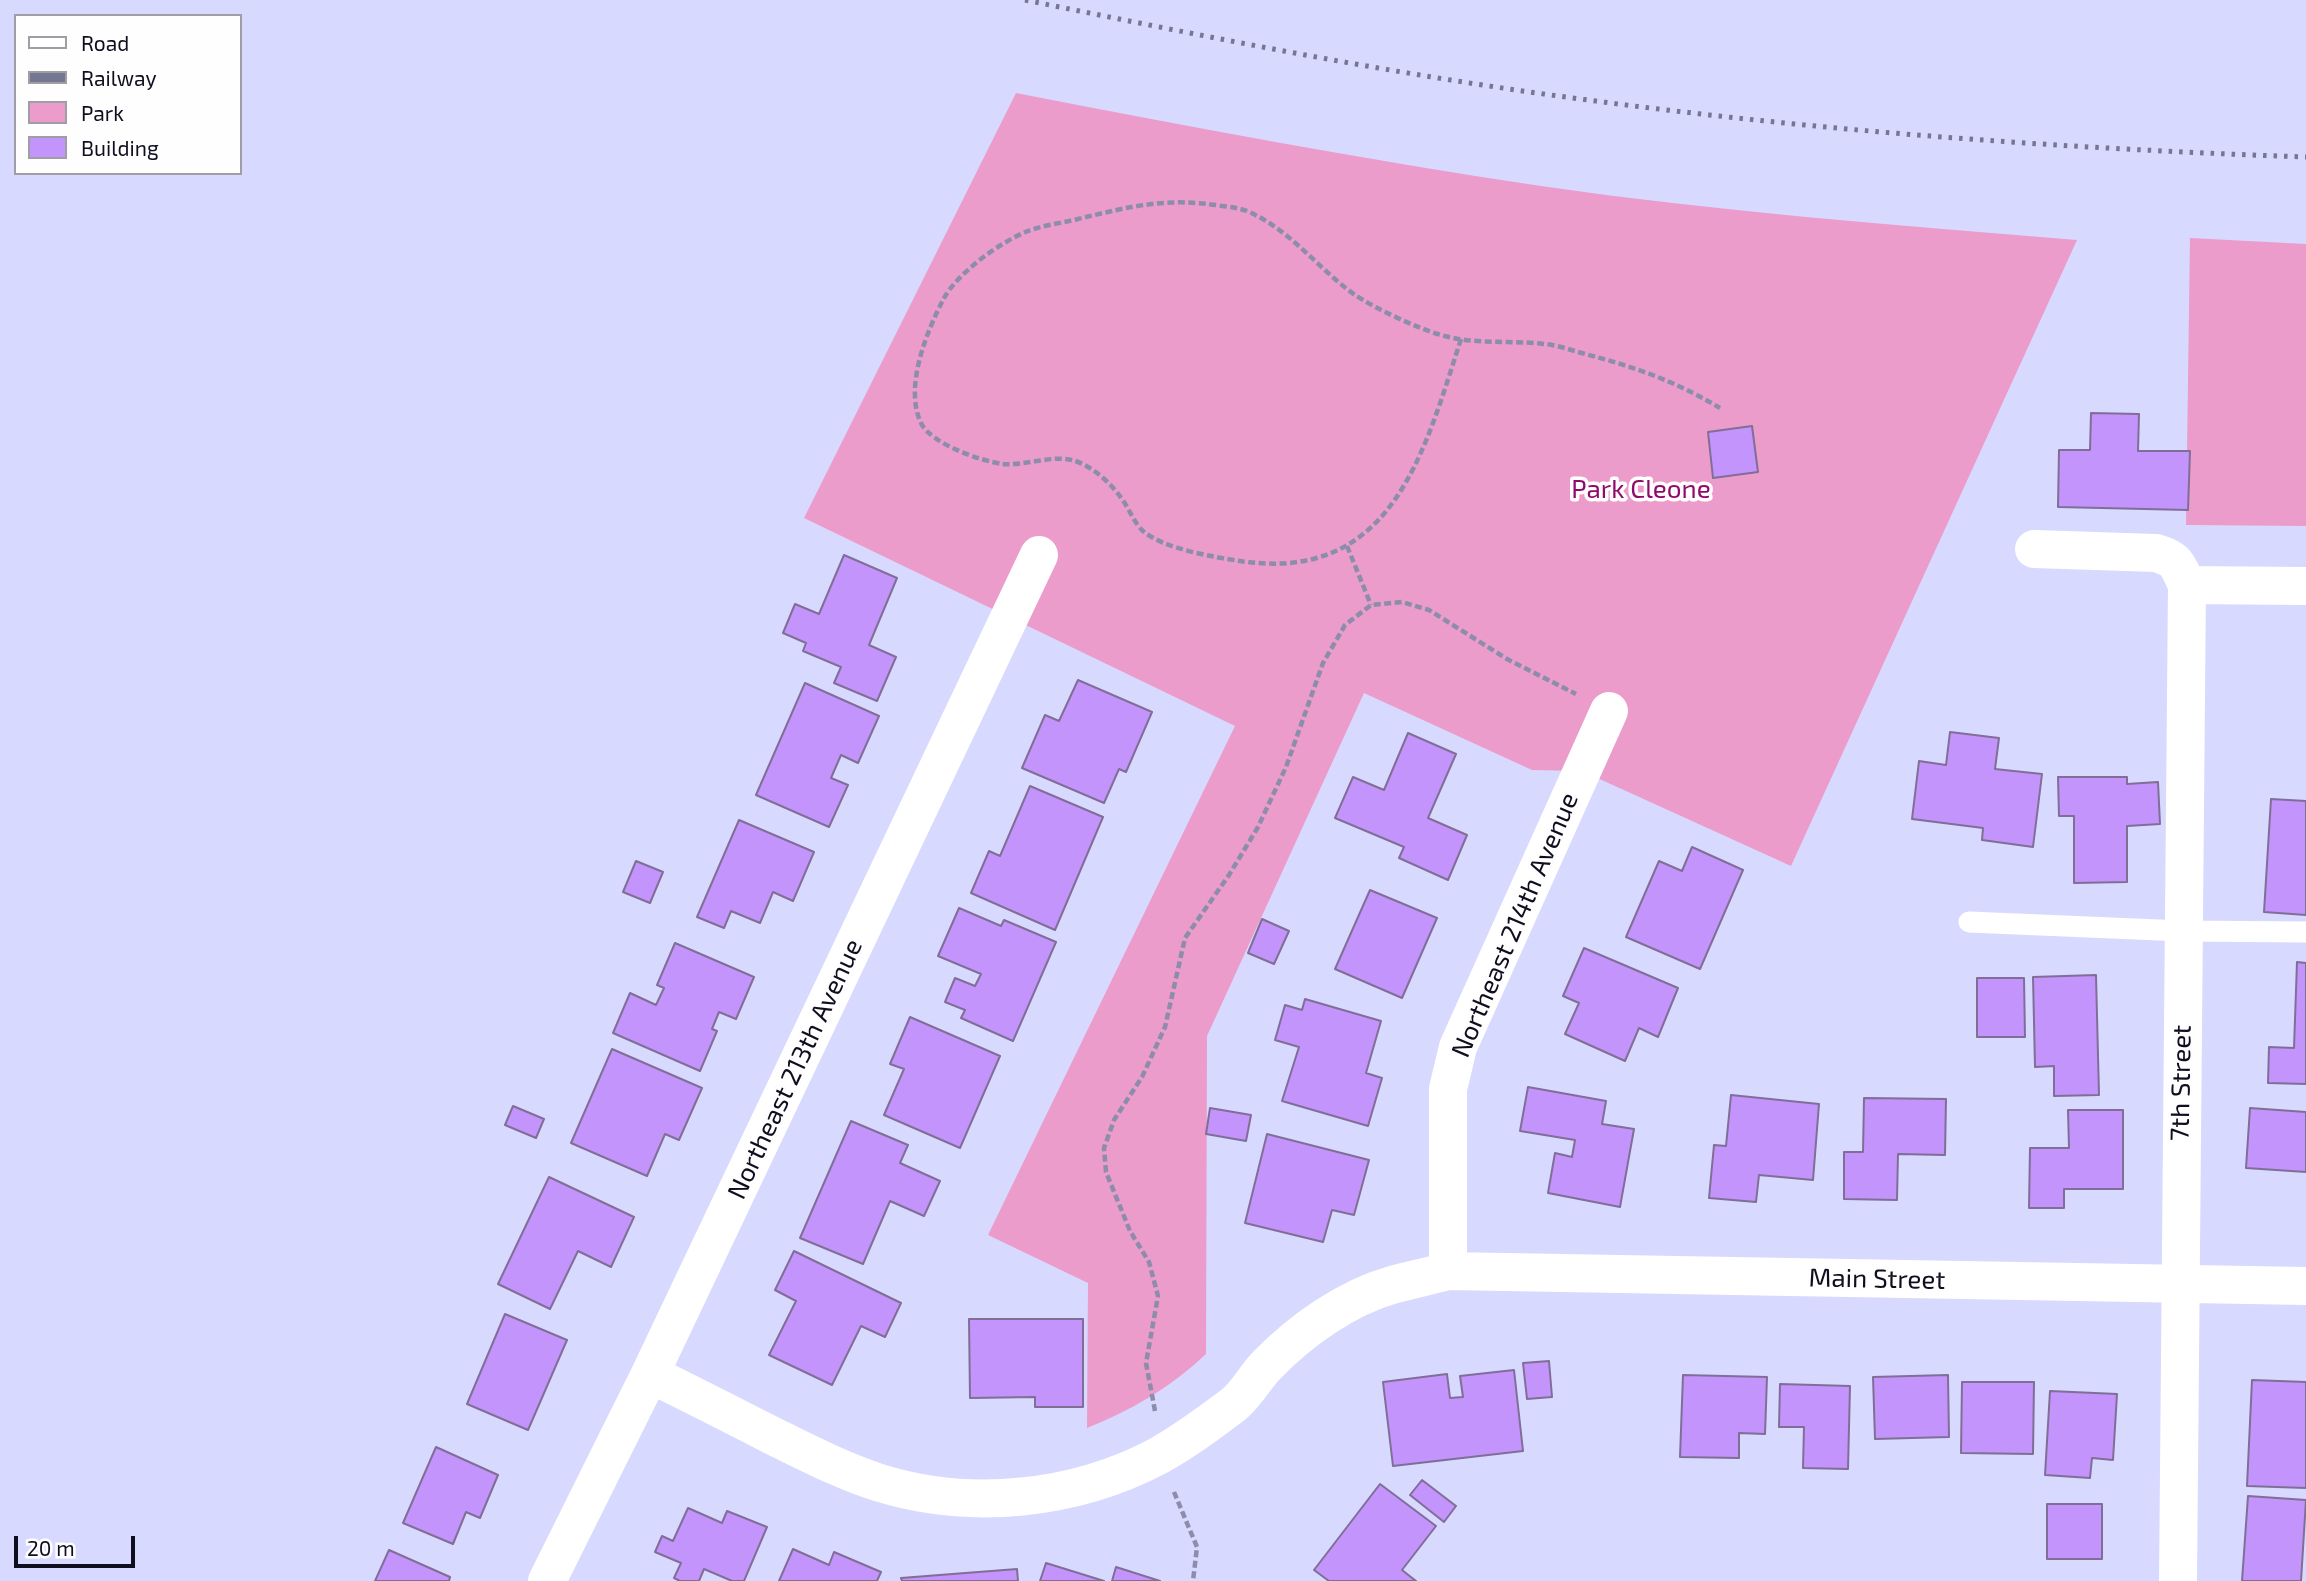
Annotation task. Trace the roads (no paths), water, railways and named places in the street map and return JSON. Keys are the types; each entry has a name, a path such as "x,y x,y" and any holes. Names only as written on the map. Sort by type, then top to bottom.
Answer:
{"street":[{"path":"2034,549 2156,553 2179,564 2187,585 2306,586"},
{"name":"Northeast 213th Avenue","path":"547,1581 650,1374 1039,555"},
{"name":"7th Street","path":"2178,1581 2187,585"},
{"name":"Northeast 214th Avenue","path":"1448,1272 1448,1089 1458,1047 1609,711"},
{"name":"Main Street","path":"650,1374 836,1467 881,1483 928,1494 975,1498 1010,1497 1070,1489 1115,1475 1160,1454 1200,1430 1238,1401 1267,1365 1304,1332 1335,1312 1389,1286 1448,1272 2306,1286"}],"lane":[{"path":"1969,922 2183,931 2306,932"}],"railway":[{"path":"1025,0 1340,61 1467,83 1627,105 1917,135 2306,157"}],"park label":[{"name":"Park Cleone","path":"1641,489"}]}
